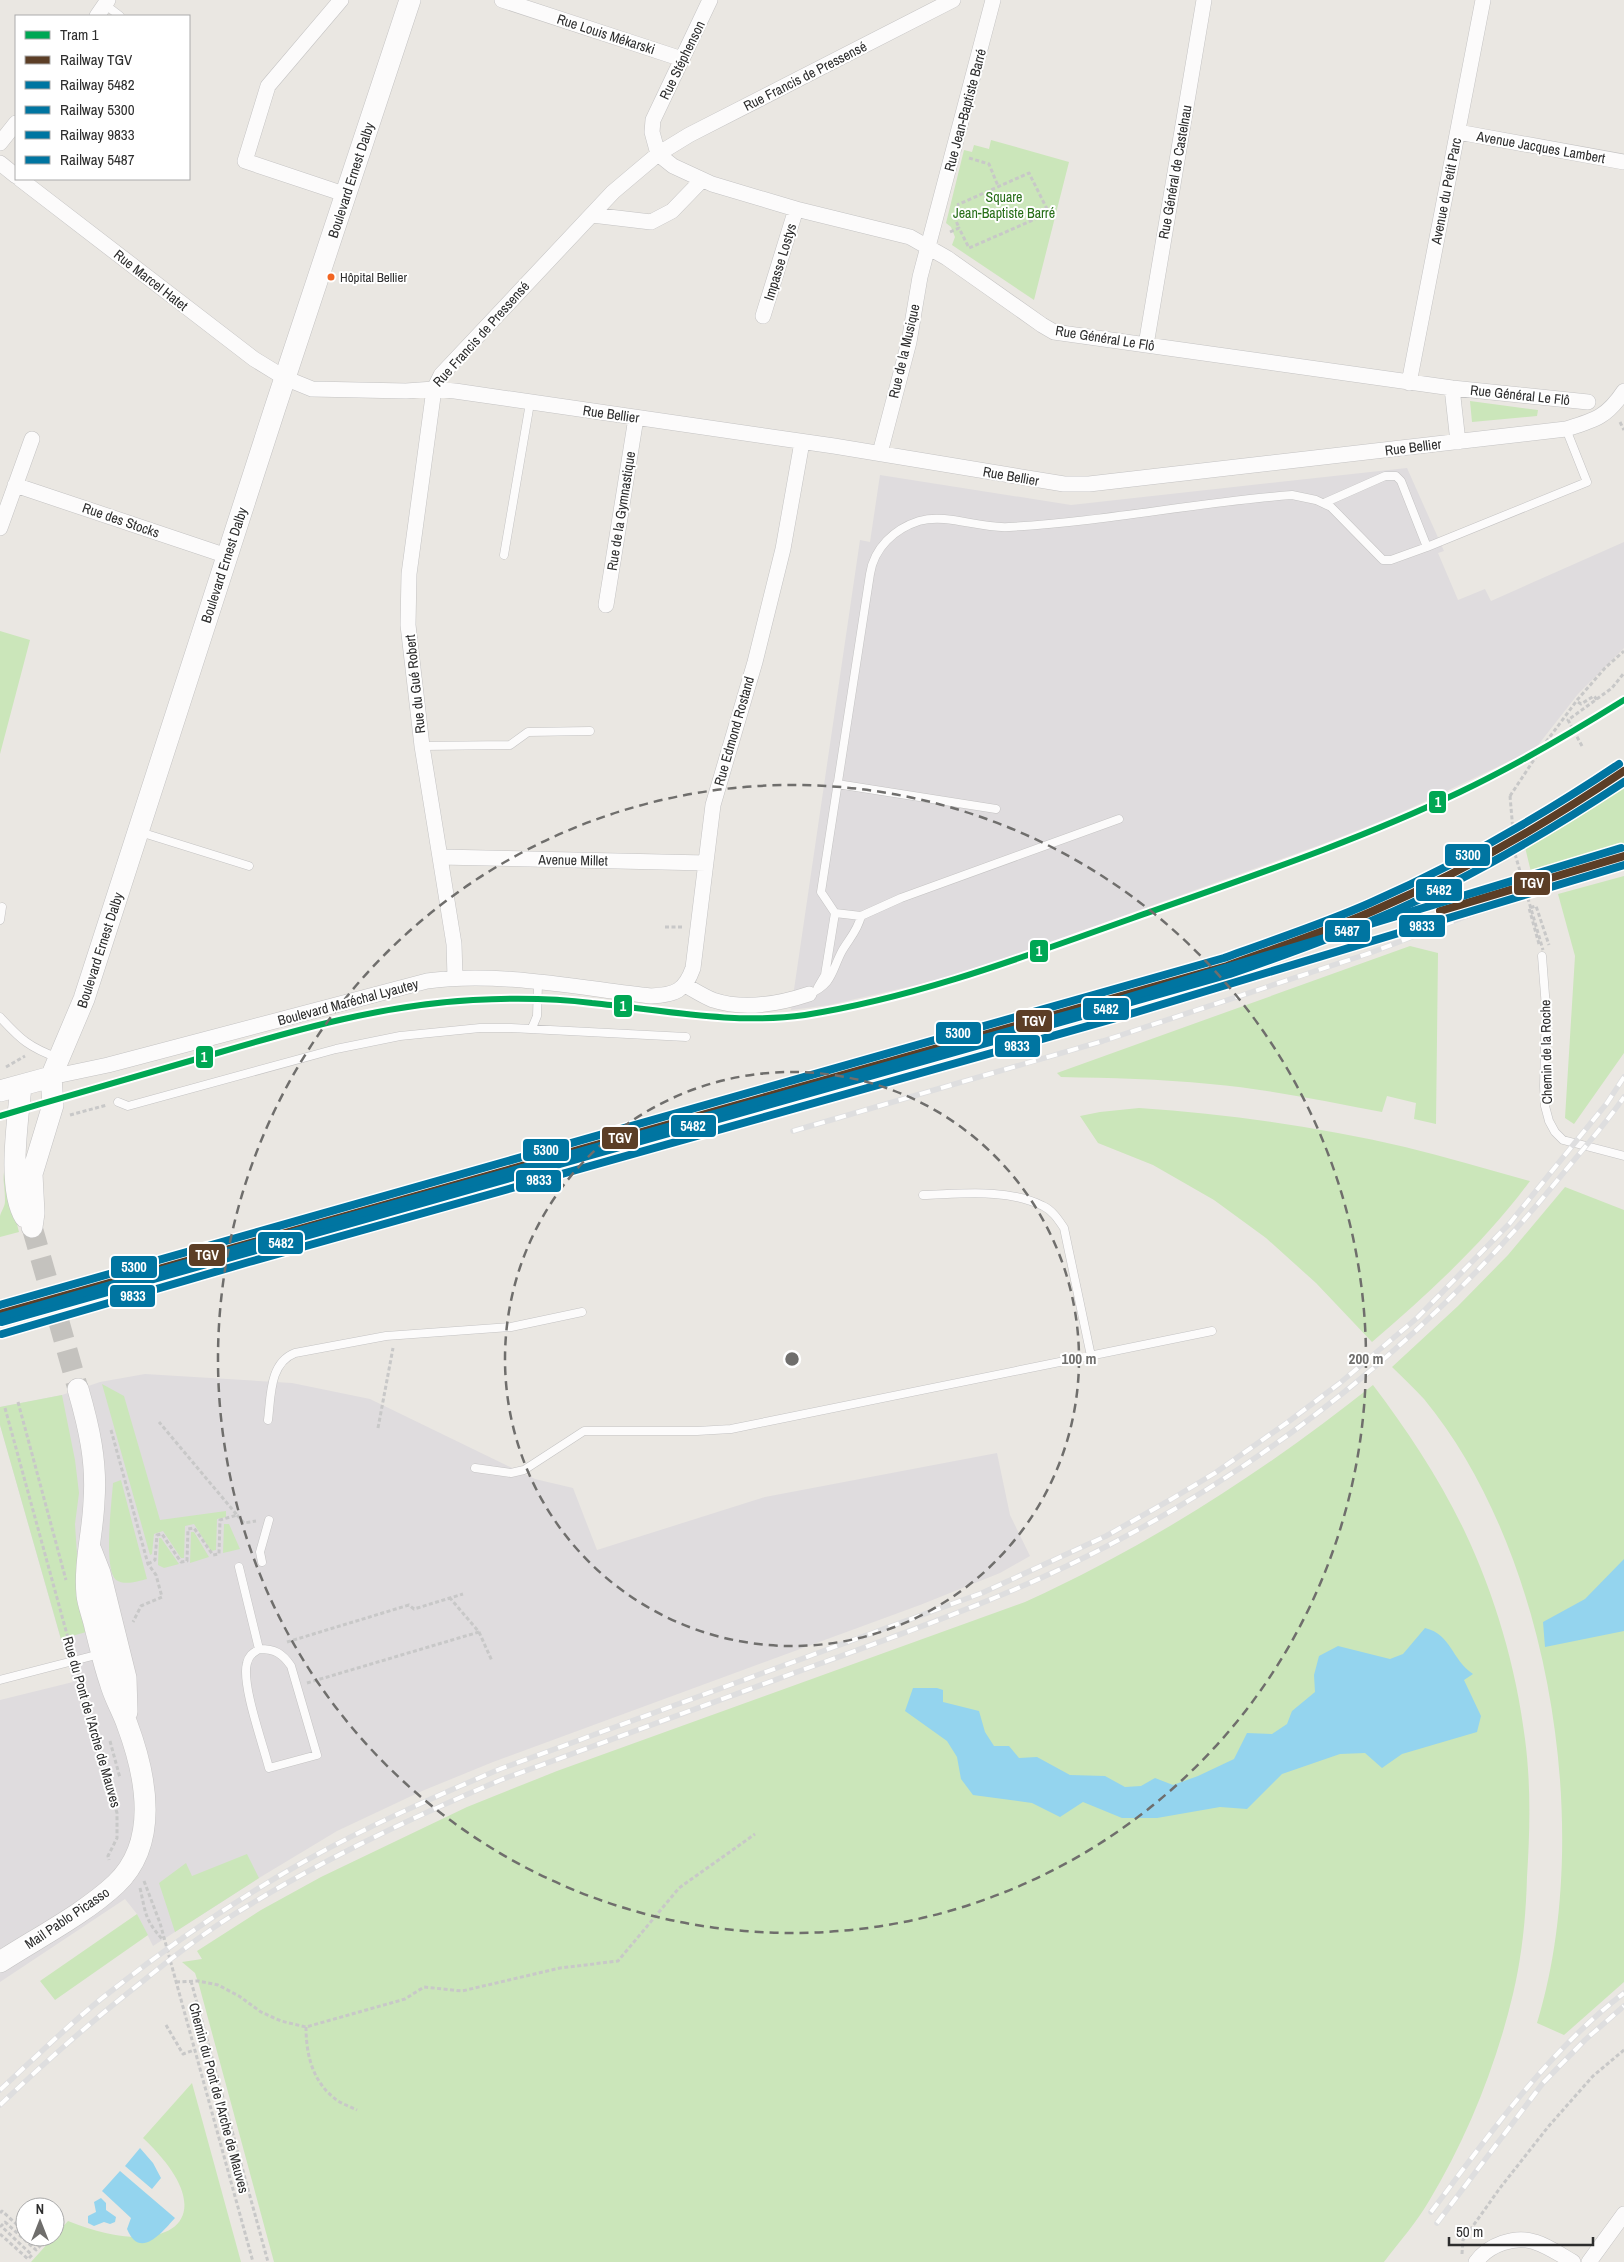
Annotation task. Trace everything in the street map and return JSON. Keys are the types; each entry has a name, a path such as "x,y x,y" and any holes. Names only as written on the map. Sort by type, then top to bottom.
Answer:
{"street":[{"path":"341,0 268,86 245,161 347,194"},
{"name":"Boulevard Ernest Dalby","path":"55,1068 84,1000 285,378 410,0"},
{"name":"Rue Louis Mékarski","path":"502,0 682,59"},
{"name":"Rue Stéphenson","path":"658,154 652,132 653,120 710,0"},
{"name":"Rue Francis de Pressensé","path":"285,378 312,389 322,390 406,391 434,389 449,365 613,192 658,154 953,0"},
{"name":"Rue Jean-Baptiste Barré","path":"930,242 993,0"},
{"name":"Rue Général de Castelnau","path":"1146,345 1204,0"},
{"name":"Avenue du Petit Parc","path":"1409,383 1483,0"},
{"path":"0,143 15,124"},
{"name":"Avenue Jacques Lambert","path":"1458,132 1624,162"},
{"name":"Rue Général Le Flô","path":"658,154 673,166 702,180 796,209 930,242 947,258 1042,326 1054,332 1409,383 1588,402"},
{"path":"0,163 15,175"},
{"name":"Rue Marcel Hatet","path":"21,180 254,359 285,378"},
{"path":"592,215 651,222 672,211 702,180"},
{"name":"Impasse Lostys","path":"763,316 796,209"},
{"name":"Rue de la Musique","path":"880,454 909,342 920,277 930,242"},
{"name":"Rue Général Le Flô","path":"1452,388 1458,442"},
{"name":"Rue Bellier","path":"434,389 802,442 1064,484 1089,484 1566,429 1590,422 1612,408 1624,391"},
{"name":"Rue du Gué Robert","path":"434,389 409,574 408,625 422,746 454,944 454,977"},
{"name":"Rue de la Gymnastique","path":"606,605 636,418"},
{"path":"0,528 32,439"},
{"name":"Rue Edmond Rostand","path":"685,985 693,968 713,805 754,662 783,549 802,442"},
{"name":"Rue des Stocks","path":"15,485 228,556"},
{"name":"Avenue Millet","path":"440,857 706,864"},
{"name":"Boulevard Maréchal Lyautey","path":"55,1068 108,1065 427,981 454,977 496,978 651,996 667,995 676,992 685,985"},
{"path":"685,985 711,999 731,1005 778,1002 809,994"},
{"path":"21,1086 16,1183 20,1206 32,1227 34,1213 32,1174 53,1105 55,1068"},
{"path":"0,1092 21,1086 55,1068"},
{"name":"Rue du Pont de l'Arche de Mauves","path":"78,1389 89,1428 94,1463 94,1502 86,1576 87,1596 111,1652 126,1678 127,1725 140,1769 145,1802 143,1833 134,1878"},
{"name":"Mail Pablo Picasso","path":"0,1962 94,1901 112,1887 134,1878"},
{"path":"1590,2262 1624,2214"},
{"path":"1469,2259 1502,2243 1524,2240 1535,2242 1573,2262"}],"lane":[{"path":"102,5 118,15"},
{"path":"504,555 530,403"},
{"path":"809,994 819,986 825,975 835,913 821,892 871,566 883,545 904,527 921,520 939,519 1000,528 1018,527 1292,495 1308,497 1324,503 1337,512 1383,560 1391,560 1587,482 1566,429"},
{"path":"1324,503 1385,476 1396,476 1401,481 1427,547"},
{"path":"422,746 510,745 528,732 590,731"},
{"path":"837,784 996,808"},
{"path":"835,913 861,916 901,898 1119,819"},
{"path":"138,832 249,866"},
{"path":"0,920 2,906"},
{"path":"809,994 822,988 831,978 841,954 858,927 861,916"},
{"name":"Chemin de la Roche","path":"1542,956 1546,1008 1544,1086 1545,1106 1549,1121 1555,1132 1563,1140 1624,1156"},
{"path":"532,1028 537,1016 538,984"},
{"path":"0,1018 22,1041 55,1068"},
{"path":"118,1102 128,1106 336,1049 400,1036 480,1028 532,1028 686,1038"},
{"path":"923,1195 973,1193 1001,1196 1025,1200 1043,1206 1054,1213 1064,1228 1092,1356"},
{"path":"268,1420 272,1382 281,1362 287,1356 342,1343 395,1335 511,1327 582,1312"},
{"path":"475,1468 511,1473 524,1470 584,1431 697,1432 732,1429 1212,1331"},
{"path":"262,1562 260,1552 269,1520"},
{"path":"239,1567 259,1649"},
{"path":"259,1649 272,1649 277,1652 283,1654 291,1666 317,1755 269,1768 246,1679 246,1663 250,1654 259,1649"},
{"path":"0,1680 111,1652"}],"path":[{"path":"954,154 989,164 998,186"},
{"path":"1029,172 1049,213 969,248 959,228 954,218 957,205 1029,172"},
{"path":"930,242 959,228"},
{"path":"1542,956 1529,908 1536,906 1550,948 1543,950 1532,915 1530,906 1515,854 1510,796 1543,746 1591,683 1624,651"},
{"path":"1582,746 1568,720 1612,688 1624,673"},
{"path":"1576,703 1581,704 1594,696 1597,700"},
{"path":"0,1070 16,1061"},
{"path":"69,1115 118,1102"},
{"path":"378,1428 395,1335"},
{"path":"18,1402 67,1584"},
{"name":"Rue du Pont de l'Arche de Mauves","path":"5,1408 117,1813 117,1838 108,1856 111,1864 134,1878 160,1923 163,1940"},
{"path":"108,1422 148,1564 156,1575 162,1598 141,1606 130,1629"},
{"path":"159,1422 244,1523 269,1520"},
{"path":"148,1564 155,1560 157,1535 162,1534 181,1562 186,1561 188,1529 194,1528 213,1555 219,1554 220,1520 238,1515"},
{"path":"277,1652 284,1644 409,1606 414,1609 463,1594"},
{"path":"450,1598 479,1632 492,1661"},
{"path":"297,1686 479,1632"},
{"name":"Rue du Pont de l'Arche de Mauves","path":"107,1732 120,1779"},
{"path":"176,1982 191,1981 218,1985 239,1996 260,2012 281,2021 306,2027 405,1999 424,1987 462,1991 560,1968 618,1962 679,1888 755,1834"},
{"path":"151,1874 134,1878 145,1916 150,1926 163,1940"},
{"name":"Chemin du Pont de l'Arche de Mauves","path":"163,1940 253,2262"},
{"path":"191,1981 268,2262"},
{"path":"166,2025 183,2054 194,2050"},
{"path":"306,2027 308,2056 314,2074 334,2099 357,2110"},
{"path":"1469,2259 1460,2250 1463,2240 1524,2156 1593,2076 1624,2050"},
{"path":"0,2213 2,2211 15,2223"},
{"path":"15,2231 5,2222 2,2226 15,2239"},
{"path":"0,2234 28,2259 32,2255 24,2247"},
{"path":"263,2262 267,2256"}],"shaded area":[{"path":"1407,468 1444,551 1438,553 1458,600 1485,589 1491,601 1624,542 1624,648 1578,694 1535,749 1396,815 1328,842 1020,953 934,981 829,1005 791,1010 860,540 870,542 880,475 1071,505"},
{"path":"145,1374 292,1383 370,1399 535,1479 573,1488 597,1550 765,1497 997,1453 1010,1515 1030,1556 1000,1573 920,1605 493,1762 422,1791 337,1831 153,1946 137,1914 125,1899 0,1982 0,1700 73,1682 0,1425 0,1407 62,1395 100,1382"}],"green space":[{"name":"Square Jean-Baptiste Barré","path":"991,140 1069,162 1034,300 952,245 955,237 951,227 946,223 964,150 972,152 974,145 989,149"},
{"path":"1470,401 1538,410 1537,416 1472,422"},
{"path":"0,631 30,640 0,754"},
{"path":"1624,788 1624,846 1531,872 1525,847"},
{"path":"1624,876 1624,1053 1574,1124 1565,1118 1575,956 1558,894"},
{"path":"1410,946 1438,953 1436,1124 1414,1119 1416,1103 1387,1096 1382,1112 1232,1086 1117,1078 1061,1077 1057,1073"},
{"path":"1139,1108 1240,1118 1339,1133 1421,1151 1530,1181 1494,1225 1456,1266 1372,1342 1316,1283 1266,1238 1214,1200 1153,1165 1098,1143 1080,1116"},
{"path":"9,1156 12,1205 19,1232 0,1237 0,1216 5,1201 4,1175"},
{"path":"1565,1187 1624,1210 1624,1982 1564,2035 1537,2023 1554,1948 1562,1867 1560,1783 1550,1698 1531,1614 1503,1535 1468,1462 1424,1399 1392,1367 1458,1306 1508,1255"},
{"path":"102,1384 124,1396 160,1520 226,1511 226,1517 217,1519 216,1550 211,1551 194,1524 185,1526 184,1558 181,1558 163,1531 154,1534 152,1554 150,1555"},
{"path":"1373,1385 1410,1437 1444,1492 1464,1530 1495,1606 1510,1658 1521,1712 1527,1756 1529,1808 1526,1906 1521,1951 1513,1994 1498,2048 1468,2127 1443,2177 1419,2217 1384,2262 274,2262 199,1985 195,1973 182,1962 202,1959 197,1951 261,1910 321,1877 467,1807 557,1771 1025,1602 1071,1580 1162,1531 1205,1504 1291,1447"},
{"path":"62,1395 75,1460 79,1493 75,1524 79,1586 90,1631 61,1639 0,1425 0,1407"},
{"path":"121,1480 147,1579 127,1583 116,1580 112,1573 109,1549 113,1483"},
{"path":"224,1524 229,1524 240,1549 223,1553"},
{"path":"191,1532 194,1532 209,1557 190,1563"},
{"path":"159,1538 161,1538 179,1564 164,1568 158,1565"},
{"path":"247,1854 259,1878 175,1932 159,1883 186,1863 192,1876"},
{"path":"137,1914 148,1935 55,2000 40,1981"},
{"path":"192,2083 241,2262 31,2262 45,2247 65,2247 65,2224 68,2221 104,2233 134,2237 159,2234 176,2226 184,2211 182,2191 169,2167 143,2138"}],"water":[{"path":"1624,1559 1624,1631 1545,1647 1543,1622 1585,1599"},
{"path":"1425,1628 1441,1636 1460,1661 1473,1674 1464,1680 1481,1716 1477,1732 1402,1754 1382,1768 1365,1753 1340,1754 1282,1774 1247,1809 1220,1807 1157,1818 1122,1818 1083,1802 1060,1817 1032,1803 973,1795 961,1779 957,1757 947,1741 905,1711 913,1688 937,1688 943,1690 943,1702 979,1711 985,1732 994,1746 1009,1746 1019,1758 1037,1757 1070,1775 1105,1776 1125,1787 1141,1786 1155,1778 1173,1785 1198,1776 1234,1759 1247,1733 1272,1734 1287,1724 1292,1711 1315,1692 1314,1675 1319,1656 1338,1646 1390,1659 1403,1654"},
{"path":"140,2148 153,2163 161,2178 152,2189 125,2166"},
{"path":"120,2171 175,2218 158,2236 145,2243 138,2243 132,2238 127,2229 131,2218 102,2191"},
{"path":"101,2198 106,2203 106,2210 116,2217 115,2222 110,2224 104,2222 94,2226 88,2223 88,2216 96,2212 94,2202"}],"tunnel":[{"path":"32,1227 78,1389"}],"railway":[{"path":"793,1131 1103,1041 1370,953 1496,905 1624,867"},
{"path":"0,2090 81,2015 157,1957 254,1891 353,1836 426,1801 500,1769 982,1593 1106,1536 1215,1473 1340,1383 1417,1318 1510,1223 1607,1103 1624,1077"},
{"path":"0,2105 52,2057 152,1973 222,1922 324,1863 431,1811 503,1779 893,1637 1004,1594 1076,1562 1175,1509 1237,1470 1297,1428 1355,1383 1410,1336 1463,1285 1513,1232 1609,1118 1624,1097"},
{"path":"1431,2212 1497,2124 1544,2068 1596,2016 1624,1993"},
{"path":"1437,2223 1543,2083 1585,2040 1624,2006"}],"tram line":[{"name":"1","path":"0,1116 278,1036 342,1020 407,1007 473,1000 547,999 698,1015 778,1018 805,1015 889,998 971,974 1052,947 1339,844 1420,810 1502,771 1624,700"}],"rail line":[{"name":"5300","path":"0,1305 1224,958 1352,911 1403,888 1498,839 1559,803 1619,764"},
{"name":"TGV","path":"0,1314 1227,966 1355,919 1438,881 1533,829 1624,771"},
{"name":"5482","path":"2,1322 1230,974 1340,934 1408,905 1503,856 1624,782"},
{"name":"5487","path":"0,1317 245,1246 1116,1001 1621,848"},
{"name":"TGV","path":"1440,911 1624,856"},
{"name":"9833","path":"2,1334 249,1262 1120,1017 1624,865"}],"place":[{"name":"Hôpital Bellier","path":"331,277"}]}
